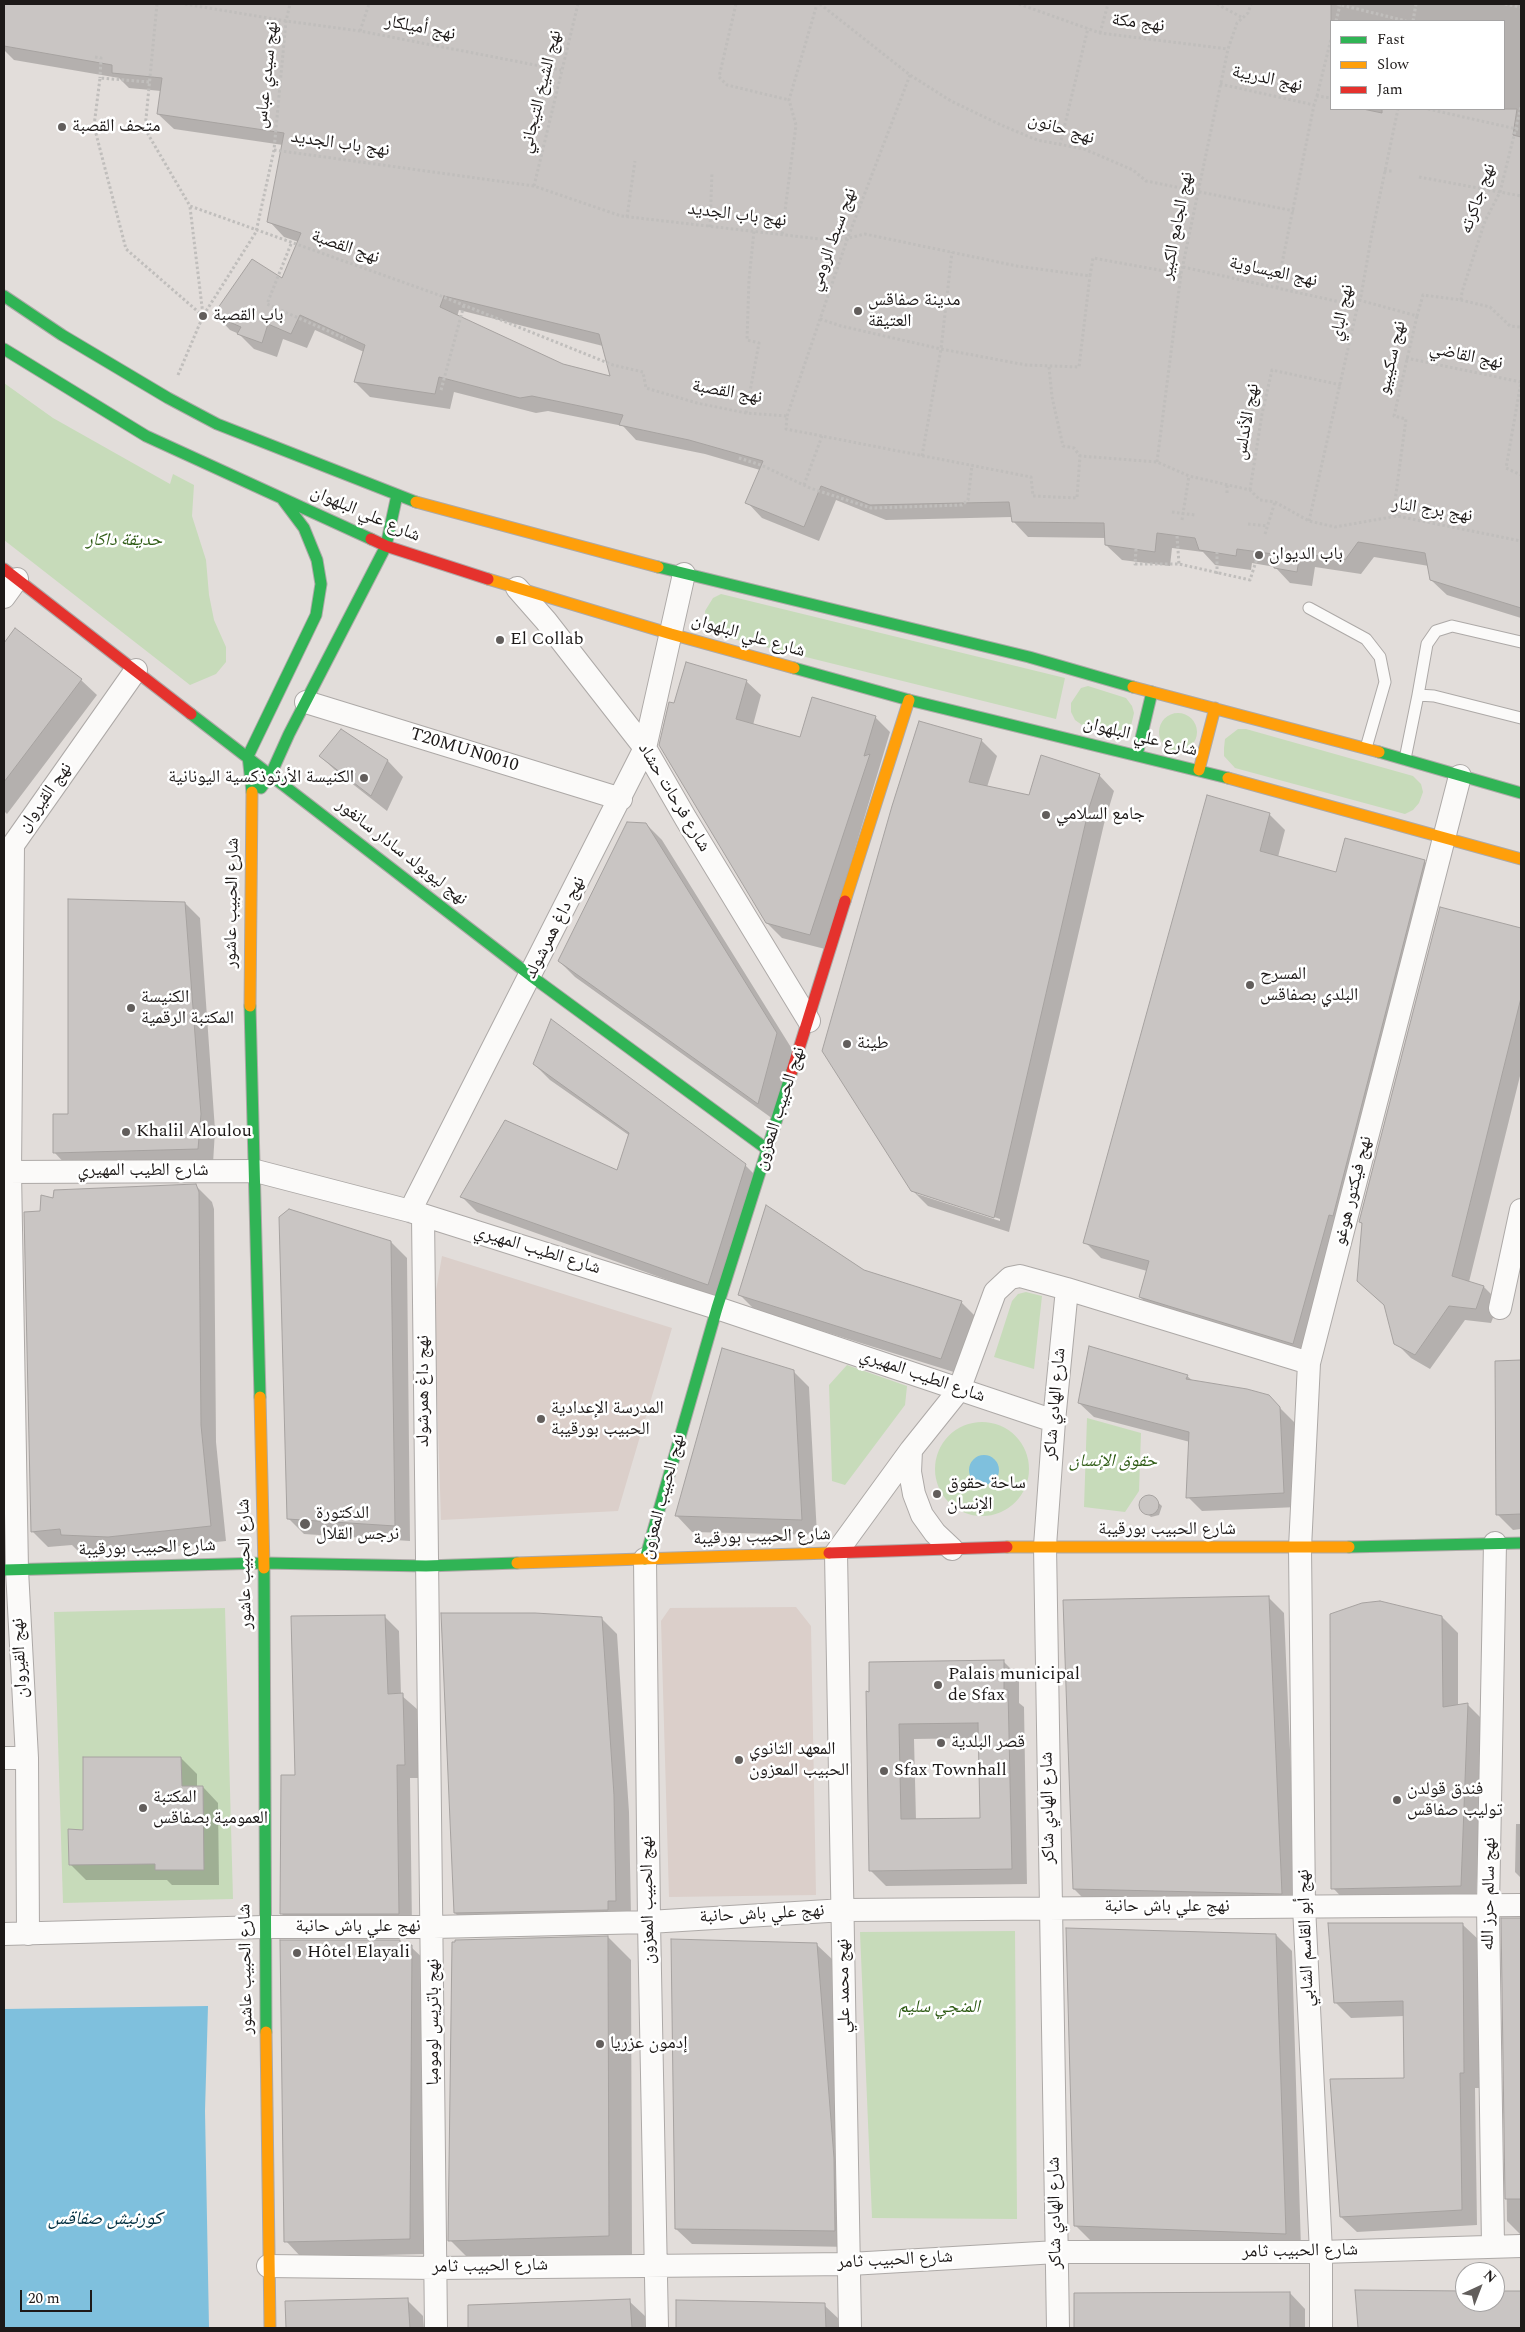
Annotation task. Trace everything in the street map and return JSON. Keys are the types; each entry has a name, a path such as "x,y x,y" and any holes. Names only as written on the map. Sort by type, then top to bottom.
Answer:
{"street":[{"name":"شارع علي البلهوان","path":"4,296 62,335 168,398 217,424 420,504 684,574 1030,657 1152,692 1366,748 1521,793"},
{"name":"شارع علي البلهوان","path":"4,349 146,436 386,546 671,634 909,700 1138,754 1521,859"},
{"path":"253,799 271,774 386,546 397,495"},
{"path":"248,756 316,615 321,584 317,560 304,528 283,500"},
{"path":"4,597 11,574"},
{"name":"نهج ليوبولد سادار سانغور","path":"11,574 531,976 768,1150"},
{"name":"نهج داغ همرشولد","path":"426,1566 417,1213 531,976 645,748 684,574"},
{"name":"شارع فرحات حشاد","path":"517,588 546,621 645,748 809,1021"},
{"name":"نهج القيروان","path":"28,1934 27,1758 10,1570 7,1172 8,841 136,670"},
{"path":"1138,754 1152,692"},
{"name":"نهج الحبيب المعزون","path":"657,2328 649,1922 646,1559 717,1308 909,700"},
{"name":"T20MUN0010","path":"306,702 621,799"},
{"path":"1199,770 1215,708"},
{"name":"شارع الحبيب عاشور","path":"248,756 253,799 249,963 256,1171 264,1563 264,1927 270,2328"},
{"name":"نهج فيكتور هوغو","path":"1300,1548 1310,1363 1460,776"},
{"name":"شارع الطيب المهيري","path":"7,1172 256,1171 417,1213 717,1308 1054,1421"},
{"path":"1500,1308 1518,1239 1521,1210"},
{"path":"836,1553 911,1450 959,1390 995,1292 1010,1278 1020,1276 1310,1363"},
{"name":"شارع الهادي شاكر","path":"1058,2328 1045,1546 1054,1421 1067,1290"},
{"path":"911,1450 910,1472 919,1508 935,1533 952,1549"},
{"name":"نهج سالم حرز الله","path":"1493,2246 1488,1906 1496,1543"},
{"name":"شارع الحبيب بورقيبة","path":"10,1570 264,1563 426,1566 1045,1546 1300,1548 1521,1543"},
{"name":"نهج أبو القاسم الشابي","path":"1300,1548 1304,1906 1321,2252 1321,2328"},
{"name":"نهج محمد علي","path":"836,1553 844,1910 850,2328"},
{"name":"نهج باتريس لومومبا","path":"426,1566 433,1927 436,2328"},
{"path":"4,1758 27,1758"},
{"name":"نهج علي باش حانبة","path":"4,1934 264,1927 433,1927 649,1922 844,1910 1521,1905"},
{"name":"شارع الحبيب ثامر","path":"268,2266 436,2268 850,2264 1056,2252 1321,2252 1521,2246"}],"lane":[{"path":"1309,608 1366,639 1380,657 1384,682 1366,748"},
{"path":"1405,759 1427,644 1436,631 1452,626 1521,642"},
{"path":"1418,696 1434,696 1521,718"}],"path":[{"path":"157,4 145,129 190,206 203,316"},
{"name":"نهج أميلكار","path":"185,4 360,31 561,70"},
{"name":"نهج سيدي عباس","path":"168,398 203,316 256,232 274,150 286,21 290,4"},
{"path":"360,31 369,4"},
{"name":"نهج الشيخ التيجاني","path":"534,186 578,4"},
{"path":"736,4 719,77 727,85 789,100"},
{"path":"782,235 796,125 789,100 819,4"},
{"name":"نهج حانون","path":"819,4 910,75 951,100 1037,140 1084,149 1133,170 1146,181 1294,211"},
{"name":"نهج مكة","path":"1019,4 1100,33 1228,49"},
{"path":"1100,33 1108,4"},
{"path":"1217,4 1242,17"},
{"name":"نهج الجامع الكبير","path":"1157,462 1181,274 1198,191 1228,49 1237,22 1248,13 1251,4"},
{"path":"1336,20 1338,4 1402,20"},
{"path":"1413,20 1416,4"},
{"path":"1505,4 1521,7"},
{"path":"1060,144 1088,28"},
{"path":"1317,96 1330,42"},
{"path":"95,57 101,58 94,126 126,249 203,316"},
{"name":"نهج سبط الرومي","path":"787,416 811,351 847,240 910,75"},
{"path":"100,78 149,82"},
{"name":"نهج الدريبة","path":"1220,84 1314,105 1317,96 1330,98"},
{"path":"1276,288 1294,211 1314,105"},
{"name":"نهج جاكرته","path":"1461,300 1486,221 1500,192 1521,107"},
{"name":"نهج الباي","path":"1309,522 1361,296 1384,170 1398,110"},
{"path":"1432,110 1521,130"},
{"name":"نهج باب الجديد","path":"274,150 534,186 577,202 627,217 837,241 865,234 1017,266 1090,276"},
{"path":"627,217 635,162"},
{"path":"1384,170 1392,171"},
{"path":"710,227 712,172"},
{"path":"1419,177 1521,196"},
{"name":"نهج القصبة","path":"190,206 256,232 464,305 613,365 643,372 646,388 697,403 746,412 787,416"},
{"path":"746,412 759,343 747,340 749,280 754,231"},
{"path":"291,244 266,304 346,339"},
{"path":"922,456 940,349 952,252"},
{"path":"820,319 841,326 940,349 1026,365 1079,367 1093,258 1181,274"},
{"name":"نهج العيساوية","path":"1183,267 1358,306"},
{"path":"1359,300 1417,316 1423,295 1461,300 1490,307 1510,326 1521,328"},
{"path":"441,390 464,305"},
{"name":"نهج سكيبيو","path":"1397,516 1395,501 1406,419 1394,416 1417,316"},
{"name":"نهج القاضي","path":"1406,358 1521,382"},
{"path":"787,416 786,429 1031,477 1034,496 1077,498 1080,456 1074,448 1063,446 1052,397 1049,367"},
{"name":"نهج الأندلس","path":"1250,490 1262,414 1272,370 1341,385"},
{"path":"1521,382 1506,468 1521,474"},
{"path":"804,485 822,436"},
{"path":"1080,456 1157,462"},
{"path":"739,458 761,465 804,485 871,508 962,505 968,500 972,465"},
{"name":"نهج برج النار","path":"1157,462 1189,476 1250,490 1260,500 1275,502 1309,522 1336,527 1397,516 1521,541"},
{"path":"1182,520 1189,476"},
{"path":"1227,485 1227,493"},
{"path":"1265,534 1275,502"},
{"path":"1172,512 1195,515"},
{"path":"1248,524 1267,526"},
{"path":"1177,536 1179,564"},
{"path":"1136,549 1134,564 1179,564 1250,580 1259,552"},
{"path":"1217,552 1217,574"}],"shaded area":[{"name":"المدرسة الإعدادية الحبيب بورقيبة","path":"442,1256 672,1328 618,1511 441,1520 434,1302"},
{"name":"المعهد الثانوي الحبيب المعزون","path":"796,1607 811,1626 816,1895 669,1897 661,1621 670,1608"}],"green space":[{"name":"حديقة داكار","path":"4,383 53,418 170,484 173,474 194,485 192,516 206,560 209,595 214,620 226,647 226,662 216,674 190,685 4,540"},
{"path":"721,594 1065,678 1056,719 721,636 710,630 706,624 705,611 713,598"},
{"path":"1088,686 1126,698 1132,706 1134,713 1131,726 1120,736 1082,725 1075,720 1071,712 1071,703 1081,688"},
{"path":"1178,713 1192,718 1197,732 1192,746 1178,751 1164,746 1159,732 1164,718"},
{"path":"1238,729 1246,729 1413,776 1421,784 1423,792 1419,803 1413,810 1405,814 1235,768 1224,756 1224,748 1225,739"},
{"path":"1026,1292 1042,1296 1034,1369 994,1357 1012,1301 1018,1294"},
{"path":"847,1365 907,1386 905,1405 845,1485 832,1481 829,1385"},
{"name":"حقوق الإنسان","path":"1087,1418 1141,1433 1139,1491 1125,1512 1084,1507"},
{"path":"982,1422 1000,1426 1015,1436 1025,1451 1029,1469 1025,1487 1015,1502 1000,1512 982,1516 964,1512 949,1502 939,1487 935,1469 939,1451 949,1436 964,1426"},
{"path":"225,1608 233,1899 63,1903 54,1612"},
{"name":"المنجي سليم","path":"1015,1931 1017,2219 872,2218 860,1932"}],"water":[{"path":"984,1455 995,1459 999,1470 995,1481 984,1485 973,1481 969,1470 973,1459"},
{"name":"كورنيش صفاقس","path":"208,2006 205,2111 209,2328 4,2328 4,2009"}],"building":[{"name":"مدينة صفاقس العتيقة","path":"4,4 1331,4 1330,110 1368,110 1382,113 1382,110 1517,109 1513,135 1521,137 1521,608 1430,580 1425,553 1358,542 1345,560 1300,553 1297,572 1274,568 1273,554 1237,549 1236,556 1199,550 1195,538 1157,533 1155,552 1105,545 1104,523 1012,522 1009,502 870,505 821,486 804,527 745,503 763,461 689,440 619,425 623,415 532,396 520,398 439,377 435,394 354,382 365,345 300,315 291,334 268,324 262,343 237,334 241,327 213,315 252,259 282,278 301,233 267,222 284,133 157,114 162,78 112,73 112,65 4,46","holes":["444,296 599,334 610,376 563,364 440,307"]},
{"path":"15,628 82,679 4,782 4,643"},
{"path":"686,662 747,680 736,719 800,737 812,697 876,716 864,756 870,754 810,935 766,923 659,745 669,702 674,703"},
{"path":"919,721 982,739 969,782 1029,795 1041,755 1100,774 1089,808 994,1218 911,1191 822,1051 892,806"},
{"name":"الكنيسة الأرثوذكسية اليونانية","path":"341,729 388,760 371,796 319,756"},
{"path":"1207,795 1270,813 1260,851 1336,872 1345,838 1425,860 1333,1216 1329,1215 1293,1344 1139,1297 1149,1261 1083,1243"},
{"path":"627,822 646,823 777,1033 758,1104 558,961"},
{"name":"الكنيسة المكتبة الرقمية","path":"68,899 185,902 201,1114 198,1149 53,1153 53,1114 68,1114"},
{"path":"1440,907 1521,928 1521,998 1452,1276 1484,1286 1476,1309 1449,1306 1415,1355 1394,1344 1384,1305 1357,1281 1362,1223 1359,1222"},
{"path":"551,1019 746,1164 708,1285 460,1197 505,1120 617,1170 629,1133 533,1064"},
{"path":"196,1184 199,1192 201,1425 211,1526 108,1537 61,1535 60,1529 31,1532 24,1212 40,1211 41,1195 53,1198 54,1190"},
{"path":"766,1205 864,1270 962,1301 941,1359 738,1295"},
{"path":"289,1209 391,1241 395,1526 287,1519 279,1217"},
{"path":"1089,1346 1188,1375 1186,1379 1247,1389 1269,1395 1280,1407 1284,1493 1186,1498 1189,1432 1078,1403"},
{"path":"722,1348 794,1370 802,1520 675,1516"},
{"path":"1521,1360 1521,1514 1496,1515 1495,1361"},
{"path":"1149,1495 1156,1498 1159,1505 1156,1512 1149,1515 1142,1512 1139,1505 1142,1498"},
{"path":"1269,1596 1282,1894 1073,1889 1063,1600"},
{"name":"فندق قولدن توليب صفاقس","path":"1380,1601 1442,1616 1443,1707 1468,1703 1461,1886 1331,1889 1330,1614 1362,1603"},
{"path":"441,1613 535,1613 602,1617 614,1795 616,1901 608,1901 608,1910 454,1913"},
{"path":"385,1615 388,1694 403,1693 405,1765 397,1765 399,1914 280,1914 281,1775 295,1775 291,1616"},
{"name":"Sfax Townhall","path":"1004,1660 1004,1690 1008,1690 1012,1869 869,1871 866,1691 869,1692 869,1662","holes":["978,1723 980,1818 901,1819 899,1724"]},
{"name":"المكتبة العمومية بصفاقس","path":"83,1757 181,1757 182,1786 203,1786 204,1870 155,1870 155,1864 69,1865 68,1829 83,1830"},
{"path":"1501,1918 1521,1918 1521,2199 1505,2199"},
{"path":"1328,1923 1463,1923 1464,2073 1460,2073 1462,2210 1340,2217 1330,2079 1404,2078 1403,2001 1334,2003"},
{"path":"1066,1928 1276,1934 1286,2234 1074,2226"},
{"path":"608,1936 609,2236 448,2241 452,1942 455,1942 455,1940"},
{"path":"671,1939 817,1943 834,2158 835,2231 675,2229"},
{"path":"280,1940 400,1940 400,1946 412,1945 410,2239 284,2242"},
{"path":"1355,2290 1455,2291 1455,2312 1505,2312 1505,2291 1521,2291 1521,2328 1358,2328"},
{"path":"1290,2292 1290,2328 1074,2328 1074,2293"},
{"path":"408,2298 410,2328 286,2328 285,2301"},
{"path":"630,2299 632,2328 468,2328 468,2305"},
{"path":"676,2300 825,2303 826,2328 676,2328"}],"traffic: fast":[{"path":"4,296 62,335 168,398 217,424 416,502"},
{"path":"4,349 146,436 371,539"},
{"path":"261,788 271,774 289,734 386,546 397,495"},
{"path":"252,792 248,756 316,615 321,584 317,560 304,528 283,500"},
{"path":"658,567 1029,657 1133,687"},
{"path":"794,668 909,700 1228,778"},
{"path":"1137,755 1152,692"},
{"path":"191,714 531,976 768,1150"},
{"path":"1379,752 1521,793"},
{"path":"250,1006 260,1397"},
{"path":"645,1559 717,1308 792,1071"},
{"path":"1349,1547 1521,1543"},
{"path":"4,1570 264,1563 426,1566 517,1563"},
{"path":"264,1568 266,2032"}],"traffic: slow":[{"path":"416,502 658,567"},
{"path":"488,579 671,634 794,668"},
{"path":"1133,687 1379,752"},
{"path":"845,901 909,700"},
{"path":"1199,770 1215,708"},
{"path":"1228,778 1521,859"},
{"path":"250,1006 252,792"},
{"path":"260,1397 264,1568"},
{"path":"1007,1547 1349,1547"},
{"path":"517,1563 829,1553"},
{"path":"266,2032 270,2328"}],"traffic: jam":[{"path":"371,539 386,546 488,579"},
{"path":"4,569 191,714"},
{"path":"792,1071 845,901"},
{"path":"829,1553 1007,1547"}],"place":[{"name":"متحف القصبة","path":"62,127"},
{"name":"مدينة صفاقس العتيقة","path":"858,311"},
{"name":"باب القصبة","path":"203,316"},
{"name":"باب الديوان","path":"1259,555"},
{"name":"El Collab","path":"500,640"},
{"name":"الكنيسة الأرثوذكسية اليونانية","path":"364,778"},
{"name":"جامع السلامي","path":"1046,815"},
{"name":"المسرح البلدي بصفاقس","path":"1250,985"},
{"name":"الكنيسة المكتبة الرقمية","path":"131,1008"},
{"name":"طينة","path":"847,1044"},
{"name":"Khalil Aloulou","path":"126,1132"},
{"name":"المدرسة الإعدادية الحبيب بورقيبة","path":"541,1419"},
{"name":"ساحة حقوق الإنسان","path":"937,1494"},
{"name":"الدكتورة نرجس القلال","path":"305,1524"},
{"name":"Palais municipal de Sfax","path":"938,1685"},
{"name":"قصر البلدية","path":"941,1743"},
{"name":"المعهد الثانوي الحبيب المعزون","path":"739,1760"},
{"name":"Sfax Townhall","path":"884,1771"},
{"name":"فندق قولدن توليب صفاقس","path":"1397,1800"},
{"name":"المكتبة العمومية بصفاقس","path":"143,1808"},
{"name":"Hôtel Elayali","path":"297,1953"},
{"name":"إدمون عزريا","path":"600,2044"}]}
